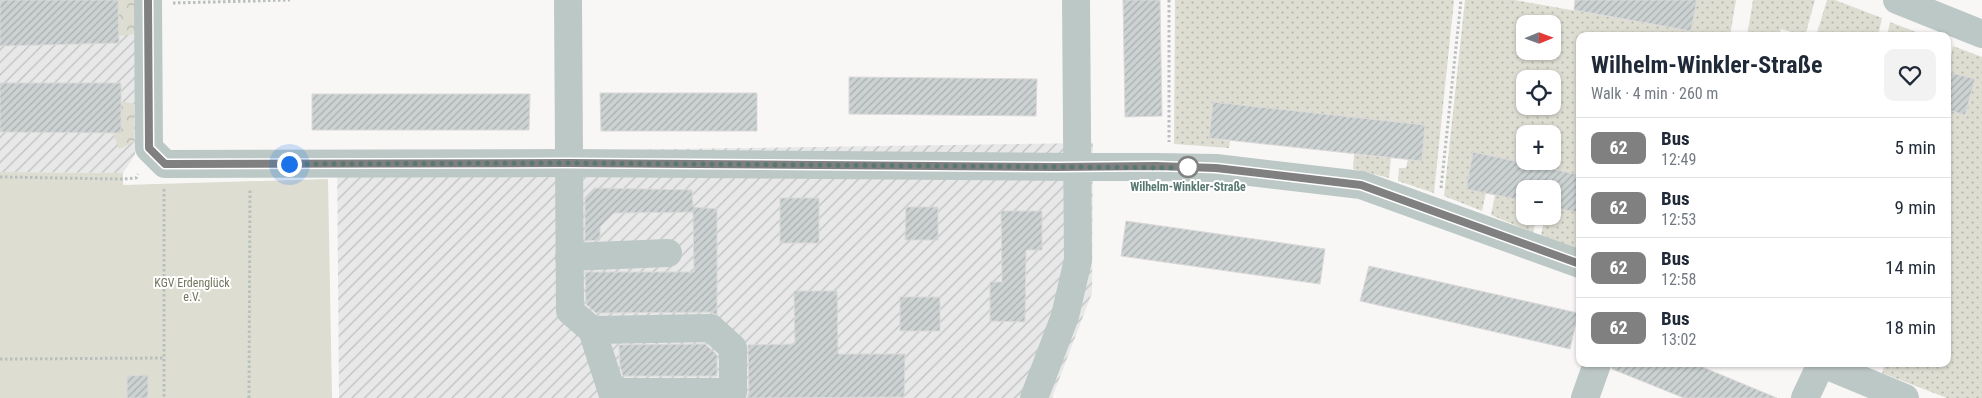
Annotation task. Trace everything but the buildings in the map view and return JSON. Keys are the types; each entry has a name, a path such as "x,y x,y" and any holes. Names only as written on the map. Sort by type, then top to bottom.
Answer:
{"street":[{"path":"568,0 570,311 592,330 612,392 733,392 733,348 711,328 592,330"},
{"path":"1034,398 1065,316 1078,260 1076,0"},
{"path":"1896,0 1982,34"},
{"path":"148,2 157,156 249,164 568,163 1216,168 1361,185 1576,263"},
{"path":"569,258 668,252"},
{"path":"1584,398 1596,367"},
{"path":"1805,398 1820,367"},
{"path":"1829,367 1905,398"}],"path":[{"path":"148,2 290,0"},
{"path":"1169,0 1169,167"},
{"path":"1438,213 1460,0"},
{"path":"0,177 136,178 157,156"},
{"path":"157,156 164,398"},
{"path":"249,164 249,398"},
{"path":"0,359 164,358"}],"shaded area":[{"path":"0,0 135,0 135,155 123,173 0,172"},
{"path":"1093,143 1092,293 1052,398 339,398 337,154"}],"green space":[{"path":"118,0 135,0 135,34 119,36"},
{"path":"1175,0 1454,0 1434,193 1398,181 1399,168 1406,168 1408,159 1422,161 1425,125 1213,103 1209,138 1230,141 1229,148 1174,144"},
{"path":"1465,0 1514,0 1691,31 1697,0 1736,0 1731,32 1576,32 1576,174 1557,170 1561,170 1561,125 1516,125 1516,161 1473,152 1466,188 1486,193 1482,211 1444,196"},
{"path":"1753,0 1815,0 1806,32 1791,32 1781,29 1780,32 1748,32"},
{"path":"1827,0 1835,0 1882,18 1879,32 1817,32"},
{"path":"1890,22 1916,32 1888,32"},
{"path":"1953,46 1982,57 1982,398 1947,398 1882,373 1884,367 1951,367 1951,111 1965,115 1975,80 1951,73"},
{"path":"121,101 134,104 134,142 119,149 113,133"},
{"path":"1354,154 1391,158 1389,178 1353,169"},
{"name":"KGV Erdenglück e.V.","path":"0,172 123,173 123,185 328,179 332,398 0,398"},
{"path":"1495,195 1516,199 1516,225 1535,225 1533,233 1491,215"},
{"path":"1561,209 1576,212 1576,249 1541,235 1543,225 1561,225"}],"bus line":[{"name":"62","path":"148,0 149,148 165,164 568,163 1057,167 1156,166 1216,168 1361,185 1576,263"}],"place":[{"name":"Wilhelm-Winkler-Straße","path":"1188,167"}],"route":[{"path":"289,164 568,163 1057,167 1156,166 1196,168 1188,167"}]}
